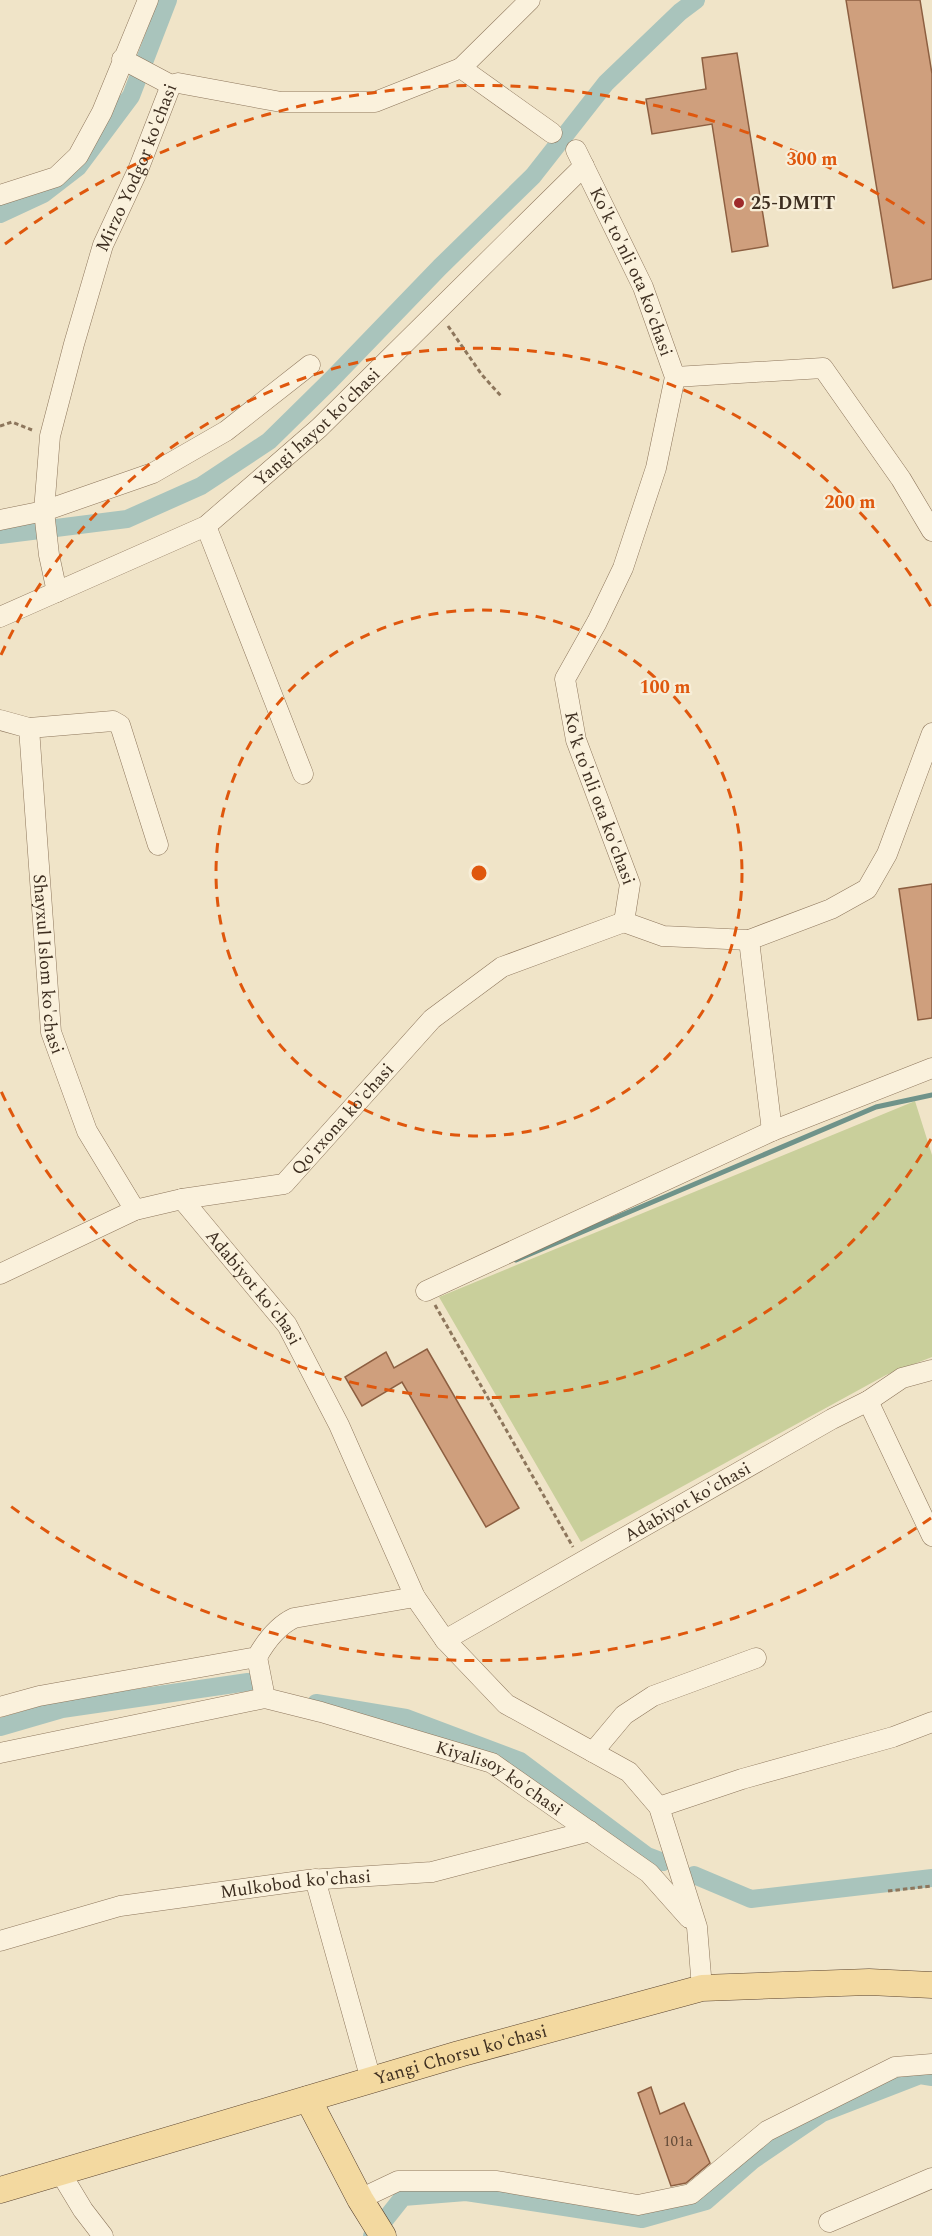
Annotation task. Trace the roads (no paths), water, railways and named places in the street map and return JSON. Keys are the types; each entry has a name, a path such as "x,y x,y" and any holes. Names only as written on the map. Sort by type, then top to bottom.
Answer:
{"main road":[{"name":"Yangi Chorsu ko'chasi","path":"0,2190 459,2054 702,1988 869,1982 932,1984"},
{"path":"308,2099 363,2205 383,2236"}],"street":[{"path":"0,195 56,177 78,156 127,61 148,0"},
{"path":"530,0 461,68 552,133"},
{"path":"127,61 164,82"},
{"name":"Mirzo Yodgor ko'chasi","path":"57,592 49,555 44,511 51,436 74,344 104,245 138,170 164,82 280,102 375,102 461,68"},
{"name":"Yangi hayot ko'chasi","path":"0,617 206,526 319,428 438,311 580,158"},
{"name":"Ko'k to'nli ota ko'chasi","path":"580,158 644,287 675,377 656,468 623,568 597,622 565,679 576,740 630,884 624,922"},
{"path":"0,520 44,511 153,473 226,431 310,365"},
{"name":"Ko'k to'nli ota ko'chasi","path":"675,377 823,368 901,479 932,531"},
{"path":"206,526 303,774"},
{"path":"0,720 28,728 113,721 120,725 158,845"},
{"name":"Shayxul Islom ko'chasi","path":"28,728 51,1032 87,1131 135,1210"},
{"path":"624,922 663,936 749,940 831,909 867,889 887,854 932,733"},
{"name":"Qo'rxona ko'chasi","path":"0,1274 135,1210 182,1199 284,1184 432,1019 502,968 624,922"},
{"path":"749,940 772,1131"},
{"path":"426,1291 772,1131 932,1068"},
{"name":"Adabiyot ko'chasi","path":"182,1199 287,1325 339,1425 415,1597 445,1640 506,1704 629,1772 659,1807 697,1927 702,1988"},
{"name":"Adabiyot ko'chasi","path":"445,1640 832,1419 868,1401 902,1378 932,1370"},
{"path":"868,1401 932,1536"},
{"path":"264,1698 257,1657 281,1624 294,1618 415,1597"},
{"path":"0,1707 39,1696 257,1657"},
{"path":"592,1752 624,1715 653,1696 756,1658"},
{"name":"Kiyalisoy ko'chasi","path":"0,1754 264,1698 321,1712 492,1763 649,1873 697,1927"},
{"path":"659,1807 742,1779 893,1737 932,1722"},
{"name":"Mulkobod ko'chasi","path":"0,1941 120,1906 315,1879 432,1872 590,1831"},
{"path":"315,1879 371,2080"},
{"path":"363,2205 398,2181 497,2181 638,2205 691,2194 767,2131 894,2067 932,2064"},
{"path":"60,2172 82,2210 103,2236"},
{"path":"829,2222 932,2178"}],"waterway":[{"path":"0,214 43,194 78,167 131,96 168,0"},
{"path":"0,535 127,519 201,486 269,441 533,176 606,83 680,12 696,0"},
{"path":"516,1260 876,1107 932,1095"},
{"path":"0,1727 62,1709 248,1682"},
{"path":"316,1703 406,1718 520,1761 647,1856 663,1862"},
{"path":"694,1875 751,1899 932,1878"},
{"path":"372,2236 403,2197 466,2192 642,2219 706,2201 753,2160 822,2113 920,2075 932,2077"}],"place":[{"name":"25-DMTT","path":"739,203"}]}
